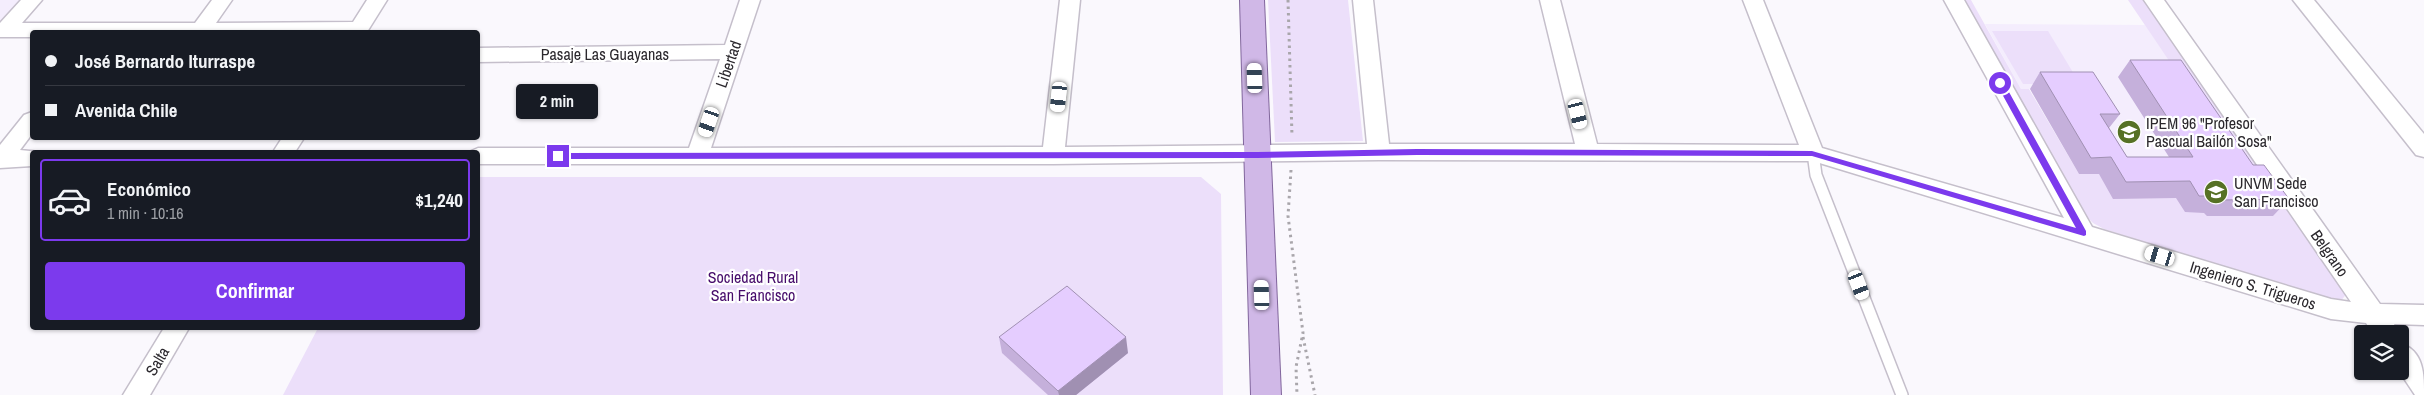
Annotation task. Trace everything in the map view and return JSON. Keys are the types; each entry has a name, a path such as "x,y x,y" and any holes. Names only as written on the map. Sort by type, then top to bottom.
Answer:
{"main road":[{"path":"1252,0 1266,395"}],"street":[{"path":"3,30 32,0"},
{"path":"201,29 222,0"},
{"path":"359,30 377,0"},
{"name":"Libertad","path":"698,156 750,0"},
{"path":"1053,156 1070,0"},
{"path":"1362,0 1379,152"},
{"path":"1550,0 1588,152"},
{"path":"1753,0 1812,154"},
{"path":"1954,0 2084,233"},
{"name":"Belgrano","path":"2154,0 2381,325"},
{"path":"2303,0 2424,149"},
{"path":"3,30 30,30"},
{"path":"154,30 280,30"},
{"name":"Pasaje Las Guayanas","path":"480,55 732,52"},
{"path":"1,159 30,123"},
{"name":"Ingeniero S. Trigueros","path":"480,156 1053,156 1257,155 1379,152 1812,154 2084,233 2332,309 2373,314 2424,315"},
{"path":"1,159 30,158"},
{"name":"Salta","path":"136,395 176,330"},
{"path":"2409,366 2424,387"}],"lane":[{"path":"1812,154 1816,175 1902,395"}],"path":[{"path":"1288,0 1287,12 1292,85 1292,154 1288,216 1302,333 1315,395"},
{"path":"1297,395 1296,367 1302,333"}],"shaded area":[{"path":"0,0 32,0 0,30"},
{"name":"IPEM 96 \"Profesor Pascual Bailón Sosa\"","path":"1985,24 2145,25 2181,77 2204,213 2185,212 2176,198 2113,199 2079,174 2030,89 2021,89"}],"green space":[{"path":"1268,0 1348,0 1363,141 1275,142"},
{"path":"1960,0 1971,0 2021,89 2029,89 2079,174 2099,174 2176,198 2180,77 2128,0 2149,0 2347,293 2341,301 2322,298 2104,229 2093,223 2085,215"},
{"path":"1992,31 2048,31 2080,84 2023,84"},
{"name":"Sociedad Rural San Francisco","path":"480,177 1201,177 1221,194 1223,395 283,395 317,330 480,330"}],"building":[{"path":"2130,60 2181,60 2253,165 2264,165 2289,199 2221,200 2219,196 2199,196 2190,181 2126,182 2111,157 2091,158 2040,72 2093,72 2120,114 2100,114 2127,157 2193,157"},
{"path":"1067,286 1126,337 1058,391 999,337"}],"place":[{"name":"IPEM 96 \"Profesor Pascual Bailón Sosa\"","path":"2129,132"},
{"name":"UNVM Sede San Francisco","path":"2216,192"}],"route":[{"path":"558,156 1257,155 1379,152 1812,154 2084,233 2000,83"}]}
